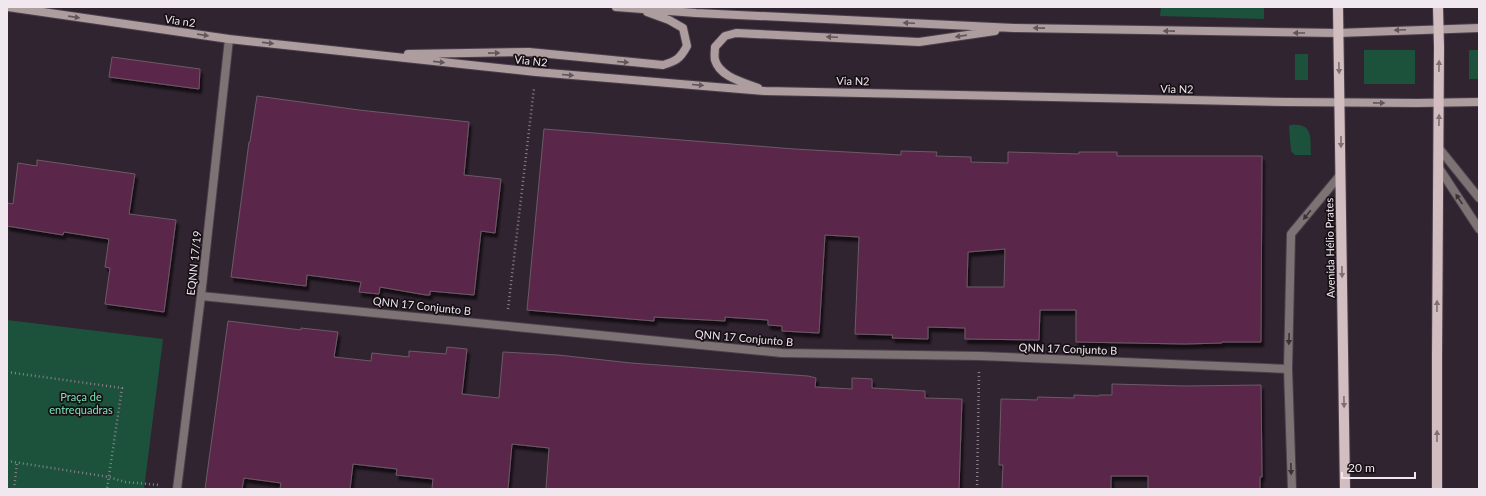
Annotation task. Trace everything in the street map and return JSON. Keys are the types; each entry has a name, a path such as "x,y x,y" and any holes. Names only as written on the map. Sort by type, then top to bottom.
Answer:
{"main road":[{"name":"Via n2","path":"8,7 229,39"},
{"path":"616,7 696,10 1014,28 1338,33 1439,28 1479,28"},
{"name":"Avenida Hélio Prates","path":"1338,7 1345,489"},
{"path":"1437,489 1439,168 1438,7"},
{"path":"371,54 529,52 663,65 676,61 683,55 687,46 683,28 669,20 639,9"},
{"path":"765,90 720,70 715,59 715,47 725,36 736,32 919,42 1014,28"},
{"name":"Via N2","path":"229,39 536,72 765,90 1340,103 1439,104 1479,102"}],"street":[{"name":"EQNN 17/19","path":"177,488 201,296 229,39"},
{"path":"1438,147 1479,198"},
{"path":"1439,168 1479,229"},
{"path":"1292,489 1288,369 1292,234 1341,174"},
{"name":"QNN 17 Conjunto B","path":"201,296 782,353 980,356 1288,369"}],"path":[{"path":"506,326 536,72"},
{"path":"977,489 980,356"},
{"path":"7,372 122,388 107,489"},
{"path":"7,461 109,477 126,482 177,488"},
{"path":"14,489 17,463"}],"green space":[{"path":"1161,7 1264,7 1264,19 1160,16"},
{"path":"1364,50 1415,50 1415,84 1364,84"},
{"path":"1469,50 1479,50 1479,79 1469,79"},
{"path":"1295,54 1308,54 1308,80 1295,80"},
{"path":"1290,125 1303,126 1307,129 1310,137 1311,155 1295,155 1291,151"},
{"name":"Praça de entrequadras","path":"7,320 163,339 144,489 7,489"}],"building":[{"path":"112,57 200,69 199,89 109,77"},
{"path":"257,96 359,110 469,122 464,175 501,179 495,233 481,231 474,295 430,291 430,295 426,295 380,287 379,294 359,292 361,282 307,275 306,286 231,277 249,142"},
{"path":"544,129 794,149 901,155 901,151 937,152 936,156 971,157 971,162 1008,163 1008,152 1079,154 1079,152 1117,152 1117,156 1262,156 1261,342 1185,344 1076,342 1076,310 1040,310 1039,340 965,339 965,328 928,327 928,339 892,338 893,335 855,334 859,237 825,235 819,333 782,331 782,326 768,325 768,320 725,317 725,321 654,317 654,321 527,310","holes":["1005,249 1004,287 967,287 968,252"]},
{"path":"37,160 135,174 129,214 176,220 164,312 105,304 110,268 105,267 109,239 64,232 63,235 7,226 7,203 13,204 18,163 37,166"},
{"path":"228,321 301,330 301,328 338,332 334,357 371,361 372,353 409,357 409,351 446,354 447,347 467,349 462,394 499,398 503,352 558,355 631,363 808,376 816,378 815,387 852,389 852,378 872,379 872,388 925,391 925,398 962,399 959,489 546,489 549,448 512,444 508,489 432,489 433,479 396,475 397,469 353,464 350,489 280,489 281,483 244,478 242,489 205,489"},
{"path":"1112,384 1186,386 1261,385 1262,477 1260,477 1260,489 1148,489 1148,476 1111,476 1111,489 1002,489 1003,465 999,465 1001,399 1037,400 1038,397 1074,398 1074,395 1112,395"}]}
